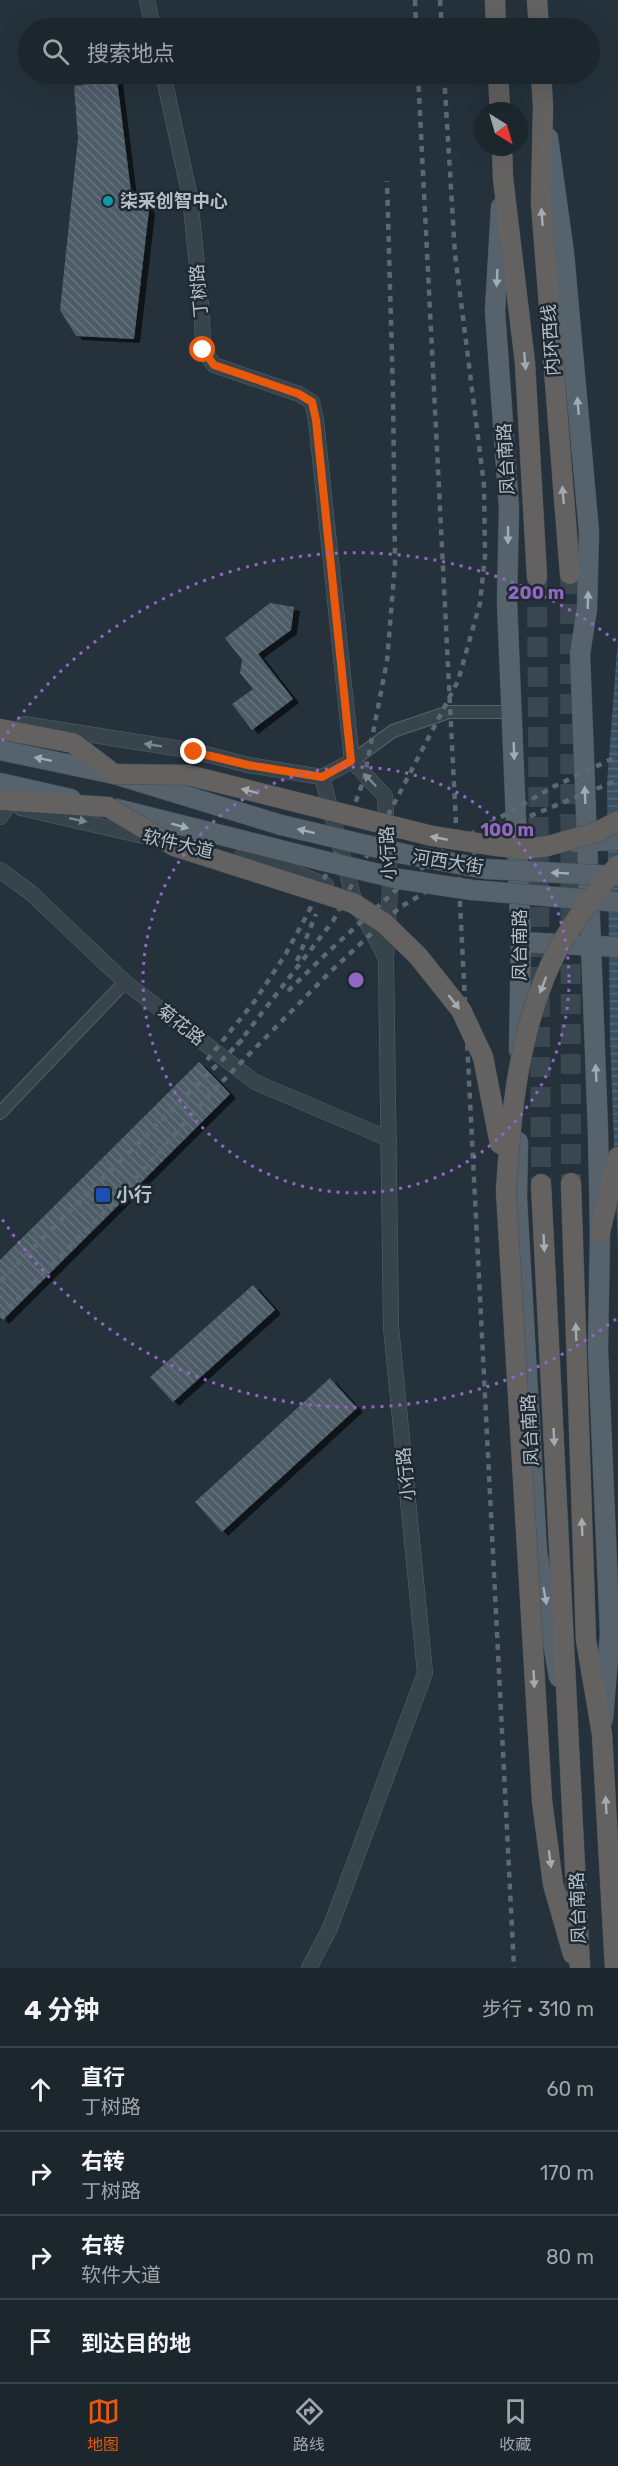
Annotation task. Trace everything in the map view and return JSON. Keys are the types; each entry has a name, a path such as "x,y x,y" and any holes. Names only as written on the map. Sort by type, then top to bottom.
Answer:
{"highway":[{"path":"495,0 496,18"},
{"path":"537,0 538,18"},
{"path":"499,84 500,102"},
{"path":"542,84 543,106"},
{"name":"内环西线","path":"543,106 542,203 570,574"},
{"name":"凤台南路","path":"502,156 503,178"},
{"name":"内环西线","path":"503,178 525,363 537,577"},
{"path":"0,729 73,743 114,774 188,775 432,836 496,846 525,849 548,846 597,832 618,821"},
{"path":"2,807 108,807 174,846 353,903 384,923 418,956 460,1010 483,1057 497,1119 507,1191 542,1801 553,1884 579,1968"},
{"path":"507,1191 510,1119 519,1062 530,1017 552,962 583,909 618,865"},
{"path":"600,1232 618,1157"},
{"name":"凤台南路","path":"571,1183 586,1640 602,1734 615,1968"},
{"name":"凤台南路","path":"541,1184 570,1740 579,1968"}],"main road":[{"path":"543,106 564,253 590,532 587,609 580,654 589,945 598,1132 600,1232 598,1350 610,1634 602,1734"},
{"name":"凤台南路","path":"503,178 495,311 509,508 507,602 521,942 517,1198 537,1552 570,1740"},
{"path":"0,750 114,774"},
{"name":"河西大街","path":"114,774 281,825 404,854 486,869 618,876"},
{"name":"软件大道","path":"0,783 108,807 320,860"},
{"path":"517,842 618,840"},
{"name":"河西大街","path":"320,860 399,879 472,890 618,902"},
{"path":"521,942 618,947"}],"street":[{"path":"147,0 151,18"},
{"name":"丁树路","path":"165,84 190,197 202,315 203,350 214,365 299,394 312,402 316,420 351,761"},
{"path":"0,720 194,752 248,765 322,777 351,761 393,731 449,712 513,712"},
{"name":"小行路","path":"309,1968 330,1928 425,1674 391,1327 386,958 390,888 385,796 351,761"},
{"name":"小行路","path":"322,777 352,896 386,958"},
{"name":"软件大道","path":"2,807 282,868 352,896"},
{"name":"菊花路","path":"0,870 31,892 125,982 255,1082 389,1139"},
{"path":"0,1113 125,982"}],"water":[{"path":"618,638 618,1251 610,1036 607,784"}],"building":[{"name":"柒采创智中心","path":"118,84 131,192 139,192 149,210 134,339 76,336 60,310 78,138 74,86"},
{"path":"270,603 294,607 291,630 258,654 293,699 252,730 232,704 253,689 240,673 242,660 225,638"},
{"path":"199,1062 230,1094 3,1320 0,1317 0,1260"},
{"path":"253,1285 275,1310 173,1402 150,1377"},
{"path":"330,1378 357,1408 222,1532 195,1502"}],"tunnel":[{"path":"570,574 571,1183"},
{"path":"537,577 541,1184"}],"railway":[{"path":"415,0 416,18"},
{"path":"440,0 441,18"},
{"path":"419,84 514,1968"},
{"path":"237,1045 333,921 458,681 480,603 485,556 484,485 455,254 445,84"},
{"path":"207,1060 254,1002 285,955 340,845 364,779 387,661 395,564 387,181"},
{"path":"288,991 407,880 447,848 553,787 618,756"},
{"path":"0,1317 112,1205 213,1091 331,971 399,908 442,882 485,846 530,816 618,780"},
{"path":"297,961 316,914"},
{"path":"0,1281 243,1039"}],"place":[{"name":"柒采创智中心","path":"108,201"},
{"name":"小行","path":"103,1195"}],"route":[{"path":"194,752 248,765 322,777 351,761 316,420 312,402 299,394 214,365 203,350"}]}
